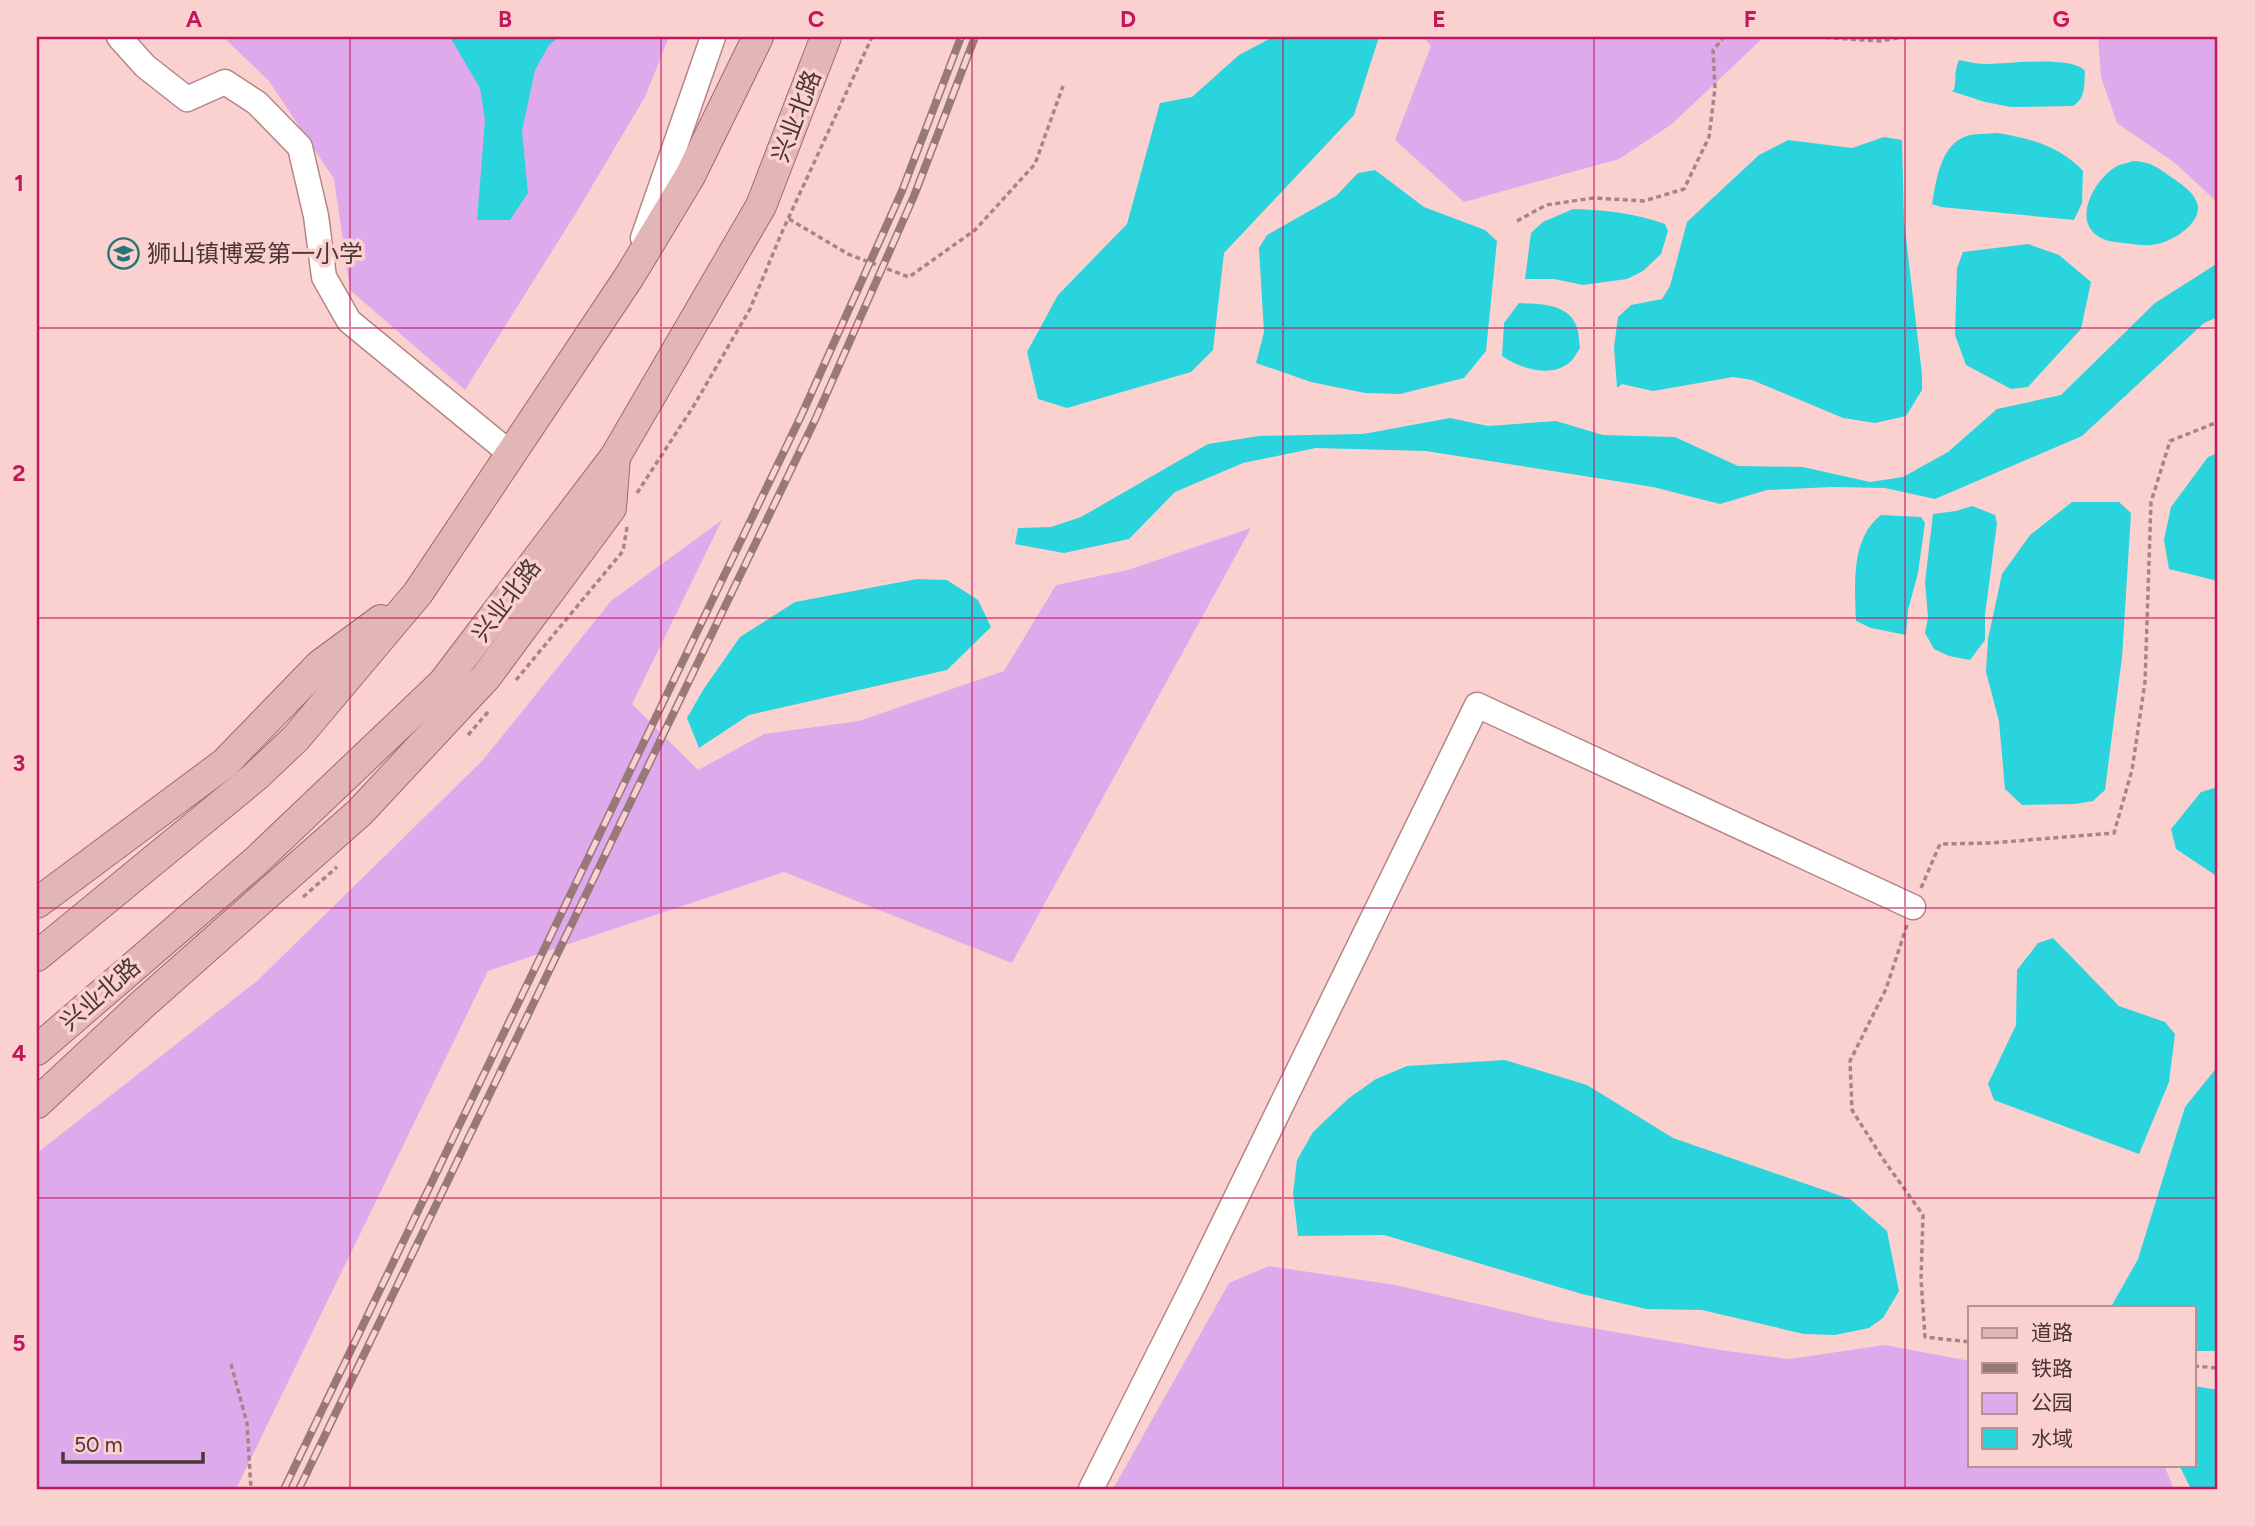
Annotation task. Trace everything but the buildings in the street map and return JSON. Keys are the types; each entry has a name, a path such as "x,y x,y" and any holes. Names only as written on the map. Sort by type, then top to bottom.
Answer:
{"main road":[{"path":"37,956 256,776 296,738 418,593 629,277 690,176 758,37"},
{"name":"兴业北路","path":"37,1050 64,1024 257,861 443,683 615,457 761,206 826,37"},
{"path":"37,1103 144,1003 360,811 486,677 611,509 615,457"},
{"path":"37,903 225,763 320,665 418,593"}],"street":[{"path":"120,37 145,66 187,99 225,82 257,103 300,147 316,216 324,277 349,321 511,454"},
{"path":"629,277 713,37"},
{"path":"1091,1489 1198,1276 1476,705 1913,906"}],"path":[{"path":"1517,221 1546,205 1593,198 1644,201 1684,189 1709,137 1715,88 1713,50 1724,37"},
{"path":"1802,37 1880,41 1903,37"},
{"path":"761,206 789,219 848,254 909,277 975,230 1035,164 1063,86"},
{"path":"1968,1342 1925,1337 1921,1279 1923,1215 1852,1110 1850,1060 1886,989 1913,906 1940,844 1991,843 2114,833 2132,771 2145,682 2151,502 2170,441 2218,422"},
{"path":"232,1364 247,1423 251,1489"},
{"path":"2196,1366 2218,1368"}],"green space":[{"path":"223,37 669,37 645,97 465,390 350,290 334,179 269,81"},
{"path":"1423,37 1764,37 1672,124 1619,159 1464,202 1395,140 1431,46"},
{"path":"2098,37 2218,37 2218,203 2175,163 2117,123 2101,77"},
{"path":"722,520 632,704 698,770 764,734 859,721 1004,671 1056,585 1128,570 1251,528 1012,963 784,872 488,971 236,1489 37,1489 37,1153 257,981 483,760 611,601"},
{"path":"1269,1266 1395,1285 1556,1322 1727,1351 1789,1359 1885,1345 1968,1361 1968,1466 2164,1466 2174,1489 1113,1489 1229,1283"}],"water":[{"path":"450,37 559,37 549,45 535,70 522,131 528,193 510,220 477,220 485,120 480,88"},
{"path":"1273,37 1379,37 1354,115 1224,253 1213,350 1191,372 1067,408 1038,399 1027,352 1058,295 1127,224 1160,103 1192,97 1239,55"},
{"path":"1959,60 1984,64 2039,61 2067,63 2085,71 2084,91 2073,106 2011,107 1985,102 1951,91 1954,90"},
{"path":"1997,133 2043,144 2064,155 2083,171 2082,203 2074,220 1932,204 1940,166 1949,149 1964,137"},
{"path":"1884,137 1902,140 1904,221 1922,374 1922,390 1906,416 1875,423 1843,418 1752,380 1733,377 1653,391 1622,384 1617,388 1614,347 1618,317 1631,305 1662,299 1670,286 1687,222 1759,155 1788,140 1852,148"},
{"path":"2133,161 2158,168 2192,195 2198,208 2197,215 2182,233 2160,243 2138,245 2103,239 2093,232 2087,213 2093,191 2117,166"},
{"path":"1375,170 1424,207 1485,230 1497,241 1486,351 1464,378 1400,394 1365,393 1311,382 1256,363 1264,332 1259,248 1267,235 1336,196 1358,173"},
{"path":"1573,209 1620,213 1665,224 1668,231 1661,254 1643,271 1627,279 1583,285 1554,279 1525,279 1531,233 1543,222"},
{"path":"2028,244 2059,255 2091,282 2081,329 2028,387 2011,389 1966,365 1955,335 1957,268 1963,252"},
{"path":"2218,263 2218,317 2204,323 2082,436 1935,499 1885,488 1832,487 1767,490 1720,504 1653,487 1426,451 1316,448 1243,463 1175,492 1129,539 1064,553 1015,544 1018,528 1051,527 1081,517 1208,444 1259,436 1363,434 1450,418 1488,426 1556,421 1603,435 1675,437 1738,466 1803,467 1870,482 1903,477 1948,452 1997,409 2061,395 2155,303"},
{"path":"1519,303 1552,306 1572,318 1577,328 1580,348 1570,362 1554,370 1545,371 1526,368 1502,356 1504,323"},
{"path":"2218,453 2218,581 2169,569 2164,540 2171,507 2208,457"},
{"path":"2072,502 2119,502 2131,513 2122,657 2105,790 2093,801 2022,805 2005,789 1999,721 1986,672 1988,639 2002,574 2030,535"},
{"path":"1972,506 1995,515 1997,523 1985,615 1985,640 1970,660 1949,656 1934,649 1925,633 1928,617 1925,582 1933,514"},
{"path":"1881,515 1921,517 1925,523 1918,573 1908,610 1906,635 1871,628 1856,621 1855,578 1859,550 1871,525"},
{"path":"917,579 947,580 978,600 991,627 947,670 749,715 699,748 687,718 740,637 795,602"},
{"path":"2218,787 2218,877 2176,849 2171,829 2201,792"},
{"path":"2053,938 2119,1006 2165,1022 2175,1034 2169,1082 2139,1154 1994,1100 1988,1084 2016,1025 2017,970 2038,943"},
{"path":"1505,1060 1587,1085 1673,1138 1850,1199 1887,1231 1899,1291 1883,1318 1869,1328 1835,1335 1804,1334 1702,1310 1646,1309 1582,1294 1384,1235 1298,1236 1293,1194 1297,1160 1313,1132 1349,1098 1376,1079 1407,1066"},
{"path":"2218,1066 2218,1351 2196,1351 2196,1306 2112,1306 2138,1259 2185,1107"},
{"path":"2196,1386 2218,1390 2218,1489 2191,1489 2180,1466 2196,1466"}],"railway":[{"path":"284,1489 802,414 902,191 961,37"},
{"path":"299,1489 815,420 914,196 975,37"}],"place":[{"name":"狮山镇博爱第一小学","path":"124,253"}]}
